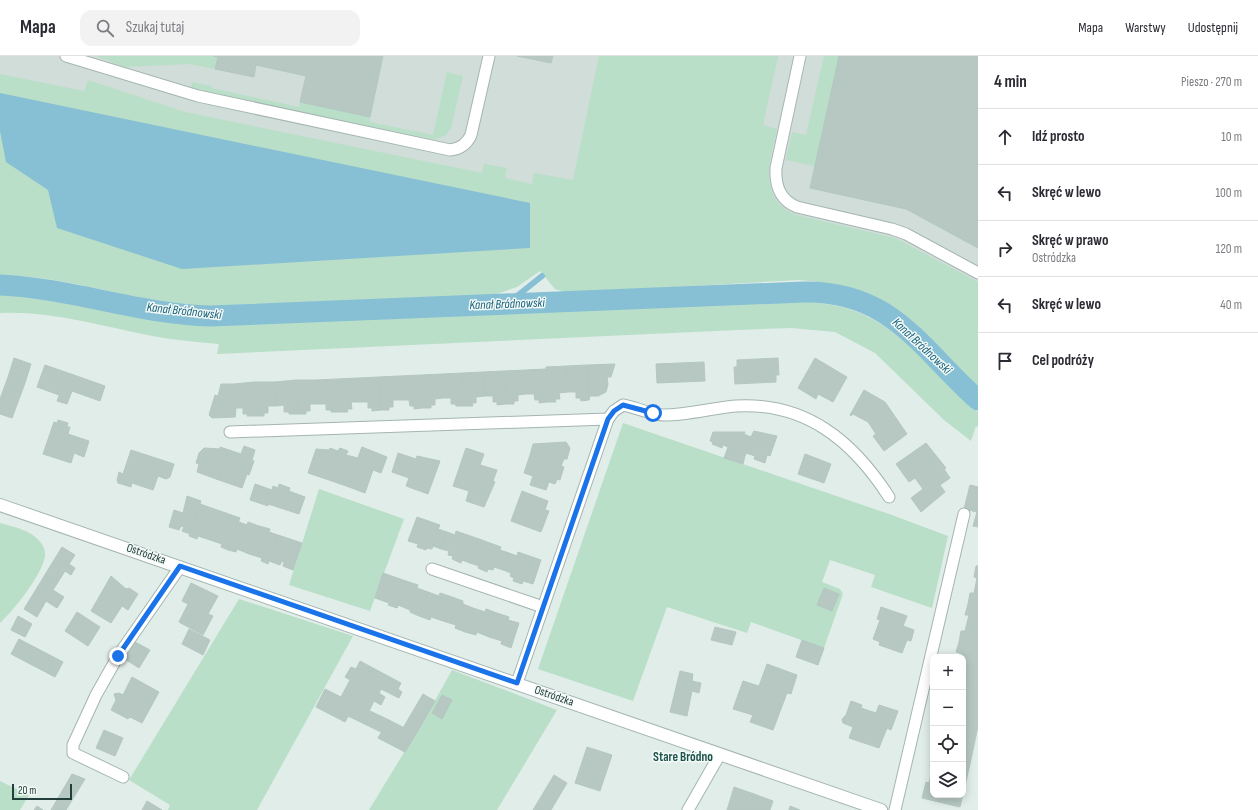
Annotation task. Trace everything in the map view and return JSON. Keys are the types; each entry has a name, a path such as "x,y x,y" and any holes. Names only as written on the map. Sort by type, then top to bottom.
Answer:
{"street":[{"name":"Ostródzka","path":"0,505 180,566 881,810"}],"lane":[{"path":"66,56 198,96 450,150 459,148 465,144 471,134 489,56"},
{"path":"800,56 776,168 777,187 784,199 797,207 899,232 978,273"},
{"path":"517,683 608,419 614,411 623,405 663,415 736,406 768,406 808,420 832,432 864,461 889,497"},
{"path":"230,432 608,419"},
{"path":"895,810 964,514"},
{"path":"123,777 74,752 73,745 96,696 118,656 180,566"},
{"path":"432,569 543,607"},
{"path":"688,810 720,754"}],"shaded area":[{"path":"0,56 978,56 978,343 902,295 745,260 0,189"}],"green space":[{"path":"96,56 218,57 215,69 190,64 125,67"},
{"path":"599,56 778,56 763,125 777,129 769,178 771,189 776,199 784,208 796,215 895,238 978,282 978,388 917,325 891,306 862,292 831,284 799,280 568,293 555,289 540,271 517,287 491,296 207,306 155,300 78,284 26,276 0,275 0,74 84,91 88,80 185,112 482,173 484,164 507,168 505,178 532,184 534,173 573,180"},
{"path":"824,56 839,56 815,166 786,160 792,132 806,135"},
{"path":"447,72 463,76 451,128 446,135 434,140 191,89 192,82 212,86 211,88 299,107 300,102 370,117 370,122 433,135"},
{"path":"0,292 56,298 194,321 222,322 803,302 834,305 859,313 882,324 920,355 978,412 978,427 976,426 971,441 944,420 875,353 835,332 791,328 217,354 219,344 160,337 39,314 0,313"},
{"path":"623,423 889,514 948,536 932,608 871,587 875,575 830,560 822,582 840,589 843,594 824,648 751,622 747,633 667,607 633,701 538,669"},
{"path":"319,489 404,519 370,611 289,585"},
{"path":"0,523 33,535 42,545 45,558 32,584 19,602 0,623"},
{"path":"239,599 353,636 257,810 168,810 170,805 129,780"},
{"path":"452,670 557,710 497,810 369,810 428,713"},
{"path":"0,781 29,795 20,810 0,810"}],"water":[{"path":"0,93 530,203 530,248 182,269 57,228 48,190 6,162 0,131"}],"building":[{"path":"213,56 383,56 370,117 300,102 306,76 256,65 254,77 215,69 218,57"},
{"path":"517,56 553,56 551,63"},
{"path":"839,56 978,56 978,248 906,209 810,188"},
{"path":"14,358 31,364 25,383 8,377"},
{"path":"778,358 779,375 776,375 776,382 735,384 734,367 737,367 737,360"},
{"path":"815,358 847,377 833,402 818,394 816,399 798,388"},
{"path":"704,362 705,381 657,383 656,364"},
{"path":"615,364 611,377 607,377 608,384 606,392 598,396 590,396 589,400 587,365"},
{"path":"45,365 71,374 66,390 62,388 59,395 37,387"},
{"path":"587,365 589,400 581,401 580,398 576,398 576,392 568,392 567,366"},
{"path":"567,366 568,392 559,393 560,399 555,399 556,402 547,402 546,367"},
{"path":"546,369 547,402 539,403 539,400 535,400 534,394 526,394 525,370"},
{"path":"525,370 526,394 518,395 518,401 514,401 514,404 506,404 504,371"},
{"path":"504,371 506,404 497,405 497,402 493,402 493,396 485,396 483,372"},
{"path":"483,372 485,396 476,397 476,403 472,403 473,406 464,406 463,373"},
{"path":"463,373 464,406 456,406 455,404 451,404 451,398 443,398 442,374"},
{"path":"71,374 105,386 100,401 72,391 67,404 57,401 62,388 66,390"},
{"path":"442,374 443,398 435,399 435,405 431,405 431,408 422,408 421,375"},
{"path":"421,375 422,408 414,409 414,406 410,406 409,400 401,400 400,376"},
{"path":"400,376 401,400 393,400 393,407 389,407 389,410 381,410 379,377"},
{"path":"8,377 25,383 12,418 0,414 0,399"},
{"path":"379,377 381,410 372,411 372,408 368,408 368,402 360,402 358,378"},
{"path":"358,378 360,402 351,402 352,409 347,409 348,412 339,412 337,379"},
{"path":"337,379 339,412 331,412 331,410 326,410 326,404 318,404 317,380"},
{"path":"296,380 317,380 318,404 310,404 310,411 306,411 306,414 297,414"},
{"path":"296,380 297,414 289,414 289,412 284,412 284,405 276,406 275,382"},
{"path":"254,382 275,382 276,406 268,406 268,413 264,413 264,416 256,416"},
{"path":"254,382 256,416 247,416 248,414 243,414 243,408 236,408 235,417 234,384"},
{"path":"221,384 234,384 235,417 212,418 209,415 215,395 218,396"},
{"path":"864,390 885,402 907,434 884,451 873,436 876,434 868,422 853,414 851,416 850,415"},
{"path":"58,420 68,423 67,427 70,427 68,434 89,441 84,457 74,453 71,463 43,454 54,422 57,423"},
{"path":"754,431 777,436 770,456 767,455 765,463 754,459 755,456 746,453"},
{"path":"754,431 745,456 727,450 728,447 723,445 722,448 712,444 713,442 710,441 713,432 745,432 744,434 751,437"},
{"path":"566,442 570,448 567,459 564,459 561,466 530,455 533,444"},
{"path":"926,443 946,468 944,469 950,478 940,485 945,492 921,512 911,498 923,489 915,478 909,482 896,464"},
{"path":"244,446 255,450 252,460 254,461 242,488 219,480 229,450 241,454"},
{"path":"220,447 229,450 219,480 197,472 199,464 196,463 199,453 204,448 220,449"},
{"path":"362,447 387,457 381,473 373,470 365,493 349,487"},
{"path":"362,447 349,487 329,480 340,448 348,451 346,455 358,458"},
{"path":"330,448 338,451 340,448 329,480 308,473 316,449 329,450"},
{"path":"466,448 484,454 480,465 497,470 493,481 495,482 484,507 466,501 469,491 453,486"},
{"path":"131,450 174,464 170,477 166,479 158,476 153,490 132,483 131,487 118,483 117,480 119,472 123,474"},
{"path":"727,450 745,456 743,464 724,458"},
{"path":"398,453 416,459 417,456 440,461 428,494 406,486 409,478 392,472"},
{"path":"805,454 831,464 824,483 798,474"},
{"path":"530,455 564,467 560,480 557,479 555,484 549,482 546,490 530,485 533,476 524,473"},
{"path":"255,484 272,490 273,486 278,488 279,484 290,488 289,491 305,497 299,514 250,500"},
{"path":"970,485 978,487 978,527 973,526 977,512 964,509"},
{"path":"522,491 548,501 545,510 549,511 541,532 511,521"},
{"path":"187,496 201,501 190,534 182,531 184,527 181,526 179,530 169,527 174,510 183,513"},
{"path":"200,504 220,511 210,540 198,536 197,539 189,536"},
{"path":"220,511 240,518 228,550 221,547 222,544 210,540"},
{"path":"417,517 440,525 438,529 447,532 441,549 433,546 432,549 427,548 426,550 417,547 418,544 408,541"},
{"path":"239,522 247,525 248,522 259,526 249,554 237,549 236,552 228,550"},
{"path":"259,526 270,529 269,532 278,535 268,564 261,561 262,558 249,554"},
{"path":"456,531 479,539 470,563 462,560 461,563 452,559 453,556 448,555 449,551 441,549 447,532 455,535"},
{"path":"278,535 302,543 293,570 283,566 284,562 282,561 280,565 269,561"},
{"path":"479,539 501,547 500,550 509,553 503,570 494,567 493,570 488,569 487,572 478,568 479,566 470,563"},
{"path":"62,547 75,555 69,564 75,568 71,575 65,571 53,590 64,597 57,608 46,601 37,617 24,609"},
{"path":"518,552 541,560 533,584 523,581 522,584 513,581 514,578 510,576 511,573 503,570 509,553 517,556"},
{"path":"976,566 978,566 978,606 968,604 970,593 974,593 977,578 974,577"},
{"path":"383,573 406,581 397,608 388,605 389,603 375,598"},
{"path":"111,576 126,589 129,588 138,594 128,610 122,606 111,623 91,611"},
{"path":"406,581 418,585 417,588 428,592 419,616 398,605"},
{"path":"191,583 218,596 208,614 213,616 203,635 179,622 188,604 182,601"},
{"path":"824,588 839,594 832,611 817,605"},
{"path":"428,592 439,596 440,593 452,597 443,621 431,617 430,620 419,616"},
{"path":"452,597 463,601 463,604 473,608 465,632 455,628 456,625 443,621"},
{"path":"968,604 978,606 978,646 959,642 961,631 965,631 969,615 965,615"},
{"path":"881,607 907,616 903,626 914,630 911,641 907,640 902,653 879,645 880,642 873,639 880,620 877,619"},
{"path":"473,608 485,612 486,609 497,613 489,637 477,632 476,635 465,632"},
{"path":"77,612 100,627 88,646 65,631"},
{"path":"497,613 509,617 508,620 519,623 511,648 501,644 502,641 489,637"},
{"path":"18,616 32,624 25,637 11,630"},
{"path":"715,627 736,632 732,645 711,640"},
{"path":"189,629 210,640 203,655 182,644"},
{"path":"19,639 63,662 55,677 11,654"},
{"path":"802,640 824,648 818,665 796,657"},
{"path":"135,642 150,650 139,668 125,659"},
{"path":"959,642 978,646 978,686 966,684 966,654 960,654 956,652"},
{"path":"360,661 373,668 355,704 341,697 350,680 345,677 351,667 356,669"},
{"path":"767,664 797,675 791,694 787,693 773,730 750,722 753,715 733,709 743,681 759,686"},
{"path":"373,668 401,683 398,689 402,692 399,698 381,689 379,693 385,697 381,705 374,701 369,711 355,704"},
{"path":"680,671 693,674 692,681 701,683 699,693 692,691 687,716 670,712"},
{"path":"132,677 159,692 142,723 129,717 128,719 111,710 116,700 114,694 119,693 123,695"},
{"path":"966,684 978,686 978,726 966,724"},
{"path":"325,689 355,704 345,722 316,707"},
{"path":"423,694 435,701 416,734 403,728"},
{"path":"442,695 452,700 442,719 432,713"},
{"path":"851,701 862,705 861,708 876,713 879,705 898,711 891,730 887,728 879,748 849,738 853,727 843,723 842,719 846,715"},
{"path":"355,704 389,720 381,732 348,716"},
{"path":"389,720 416,734 405,752 378,738"},
{"path":"966,724 978,726 970,764 966,763"},
{"path":"104,730 123,738 115,756 96,748"},
{"path":"587,747 612,755 600,791 575,783"},
{"path":"966,763 970,764 966,781"},
{"path":"72,774 85,779 66,810 51,810"},
{"path":"554,775 567,783 551,810 533,810"},
{"path":"930,779 930,798 962,798 960,807 922,798 926,782 929,783"},
{"path":"734,787 754,794 749,810 727,810"},
{"path":"754,794 773,801 770,810 749,810"},
{"path":"147,801 162,810 142,810"},
{"path":"37,806 43,810 34,810"},
{"path":"790,806 800,810 789,810"}],"waterway":[{"path":"494,305 517,296 542,276"},
{"name":"Kanał Bródnowski","path":"0,285 53,291 157,311 210,316 804,292 834,294 860,301 882,312 902,326 978,400"}],"district":[{"name":"Stare Bródno","path":"683,757"}],"route":[{"path":"118,656 180,566 517,683 608,419 614,411 623,405 653,413"}]}
